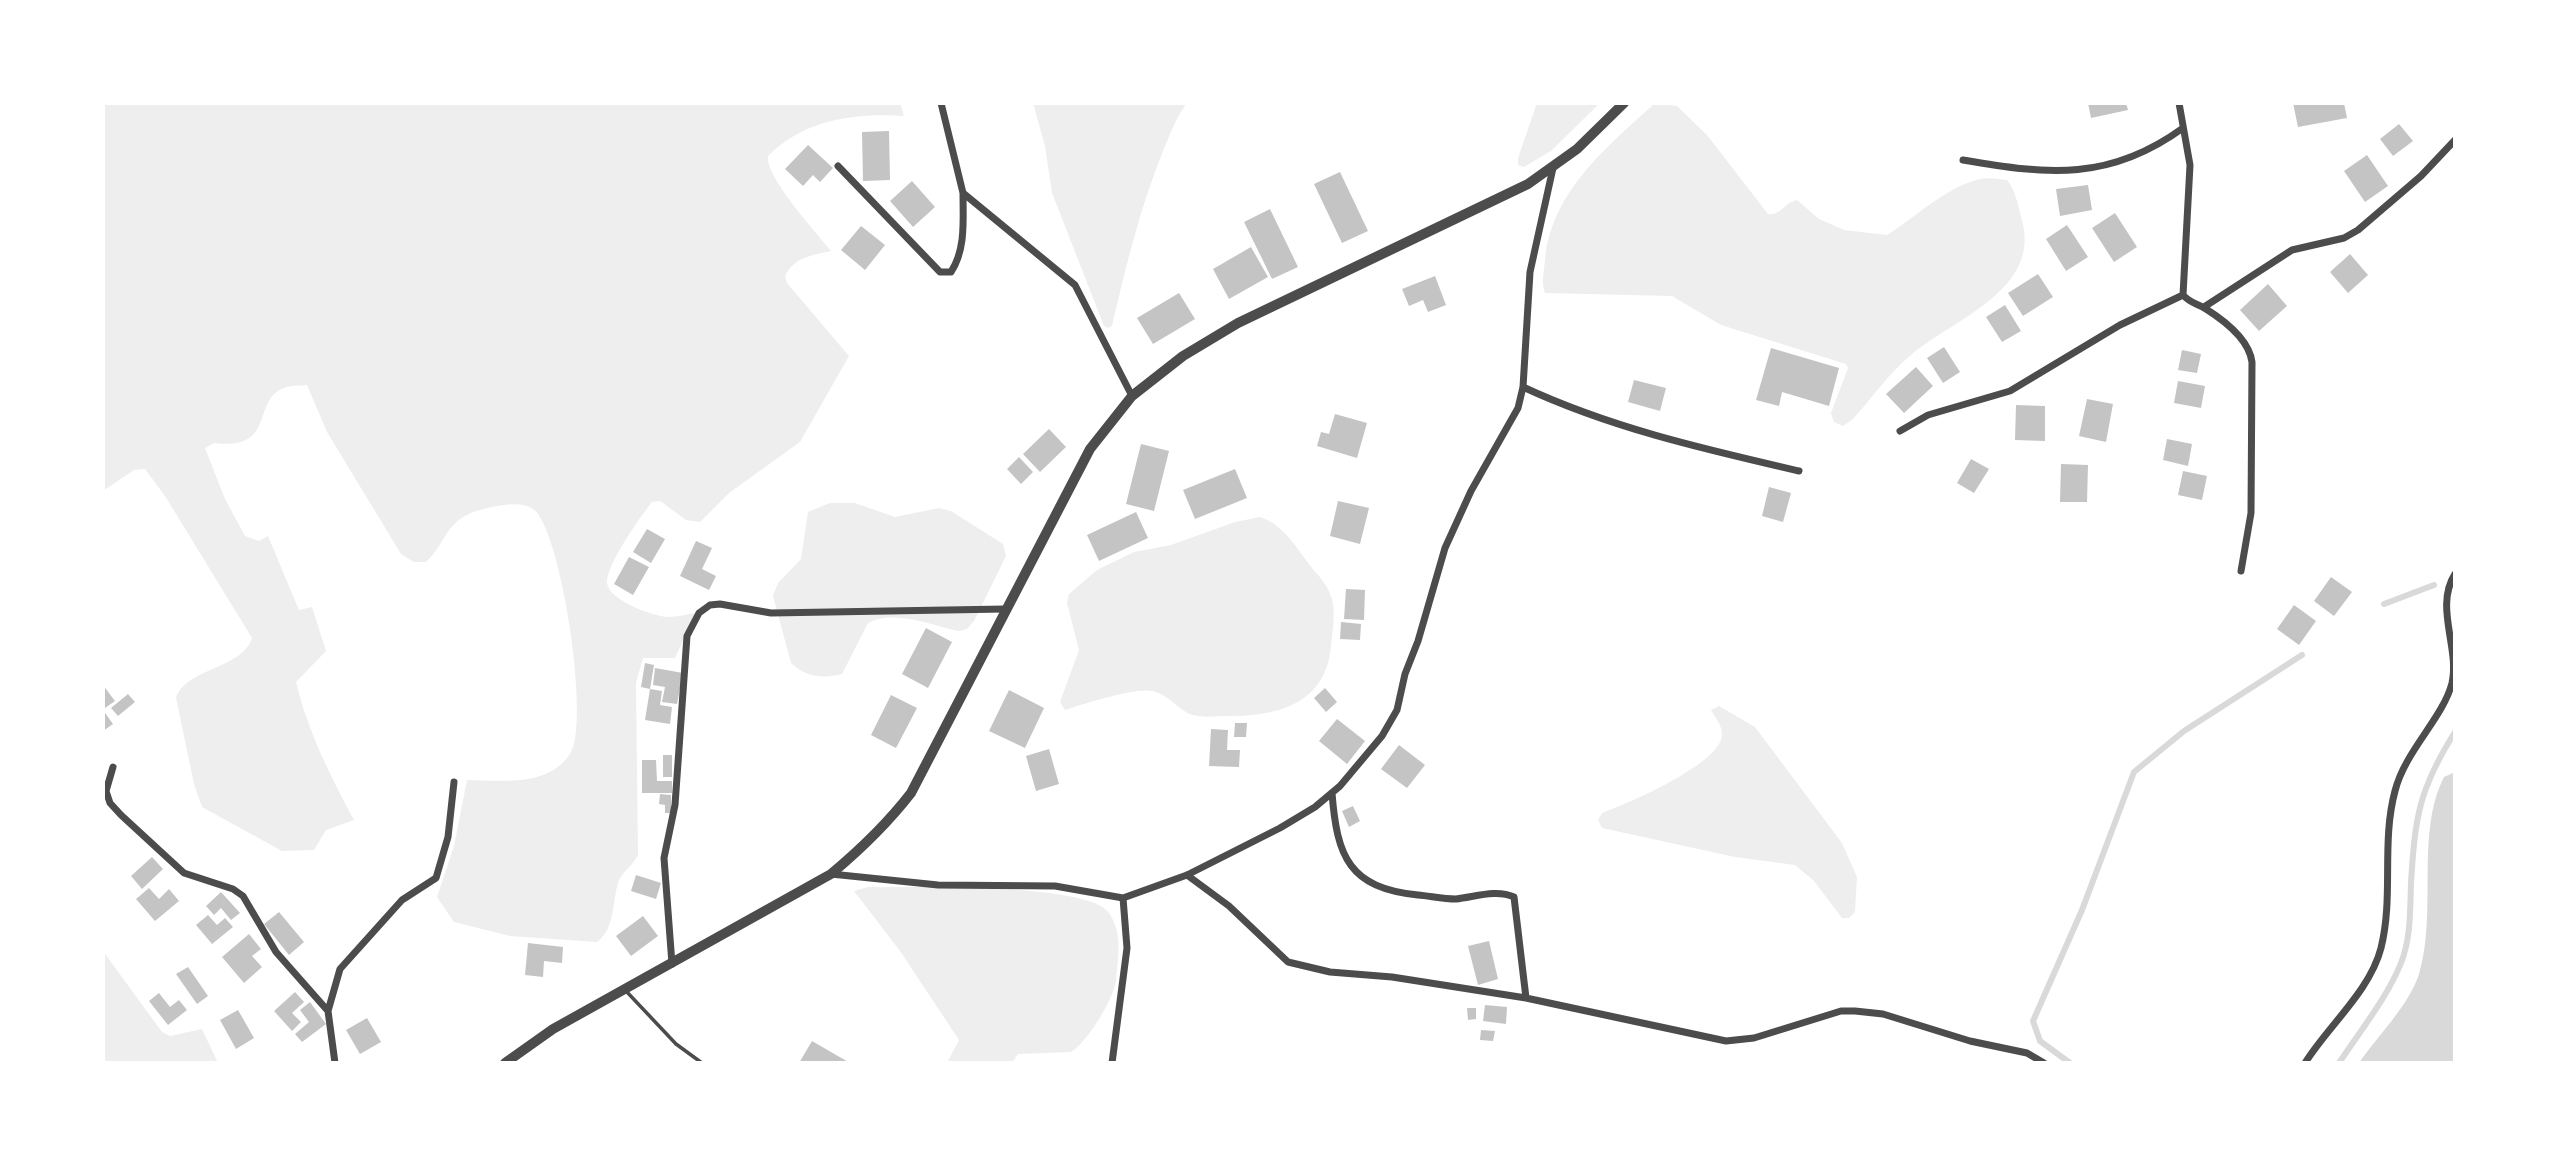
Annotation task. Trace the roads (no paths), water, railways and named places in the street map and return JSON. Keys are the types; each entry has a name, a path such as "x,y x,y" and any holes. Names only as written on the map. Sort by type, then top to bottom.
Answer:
{"street":[{"path":"838,166 940,272 951,272 958,262 963,237 963,194 941,103"},
{"path":"505,1063 553,1029 831,874 866,845 911,793 1090,449 1132,396 1183,356 1238,323 1528,184 1553,168 1624,103"},
{"path":"2179,103 2190,165 2183,295 2191,304 2204,307 2251,350 2252,513 2241,571"},
{"path":"1964,160 2047,170 2111,166 2156,148 2183,128"},
{"path":"2204,307 2292,250 2336,240 2358,230 2421,176 2455,140"},
{"path":"831,874 938,886 1055,886 1123,898 1187,875 1280,828 1332,793 1360,764 1397,710 1405,674 1418,641 1445,548 1472,491 1514,420 1523,387 1530,272 1553,168"},
{"path":"963,194 1075,285 1132,396"},
{"path":"1900,431 1928,415 2010,391 2120,325 2183,295"},
{"path":"1523,387 1584,414 1641,433 1799,471"},
{"path":"2305,1063 2367,978 2380,951 2389,906 2388,855 2395,789 2409,755 2441,708 2452,684 2454,653 2446,603 2448,588 2455,574"},
{"path":"672,964 664,858 675,805 687,636 699,613 710,606 720,604 771,613 1005,609"},
{"path":"113,767 106,791 110,803 184,873 233,889 243,895 254,919 276,952 328,1011"},
{"path":"335,1063 328,1011 340,969 402,900 436,878 448,837 454,782"},
{"path":"1332,793 1334,824 1342,850 1357,875 1374,886 1392,892 1453,899 1505,892 1514,897 1527,998"},
{"path":"1187,875 1229,906 1287,962 1330,972 1392,977 1527,998 1726,1041 1754,1038 1841,1011 1883,1014 1970,1041 2027,1053 2044,1063"},
{"path":"1112,1063 1127,948 1123,898"}],"lane":[{"path":"625,990 676,1044 702,1063"}],"waterway":[{"path":"2384,604 2434,585"},
{"path":"2070,1063 2040,1041 2033,1021 2082,910 2134,772 2184,731 2302,655"},
{"path":"2339,1063 2381,1002 2401,963 2408,934 2417,821 2426,787 2455,732"}]}
